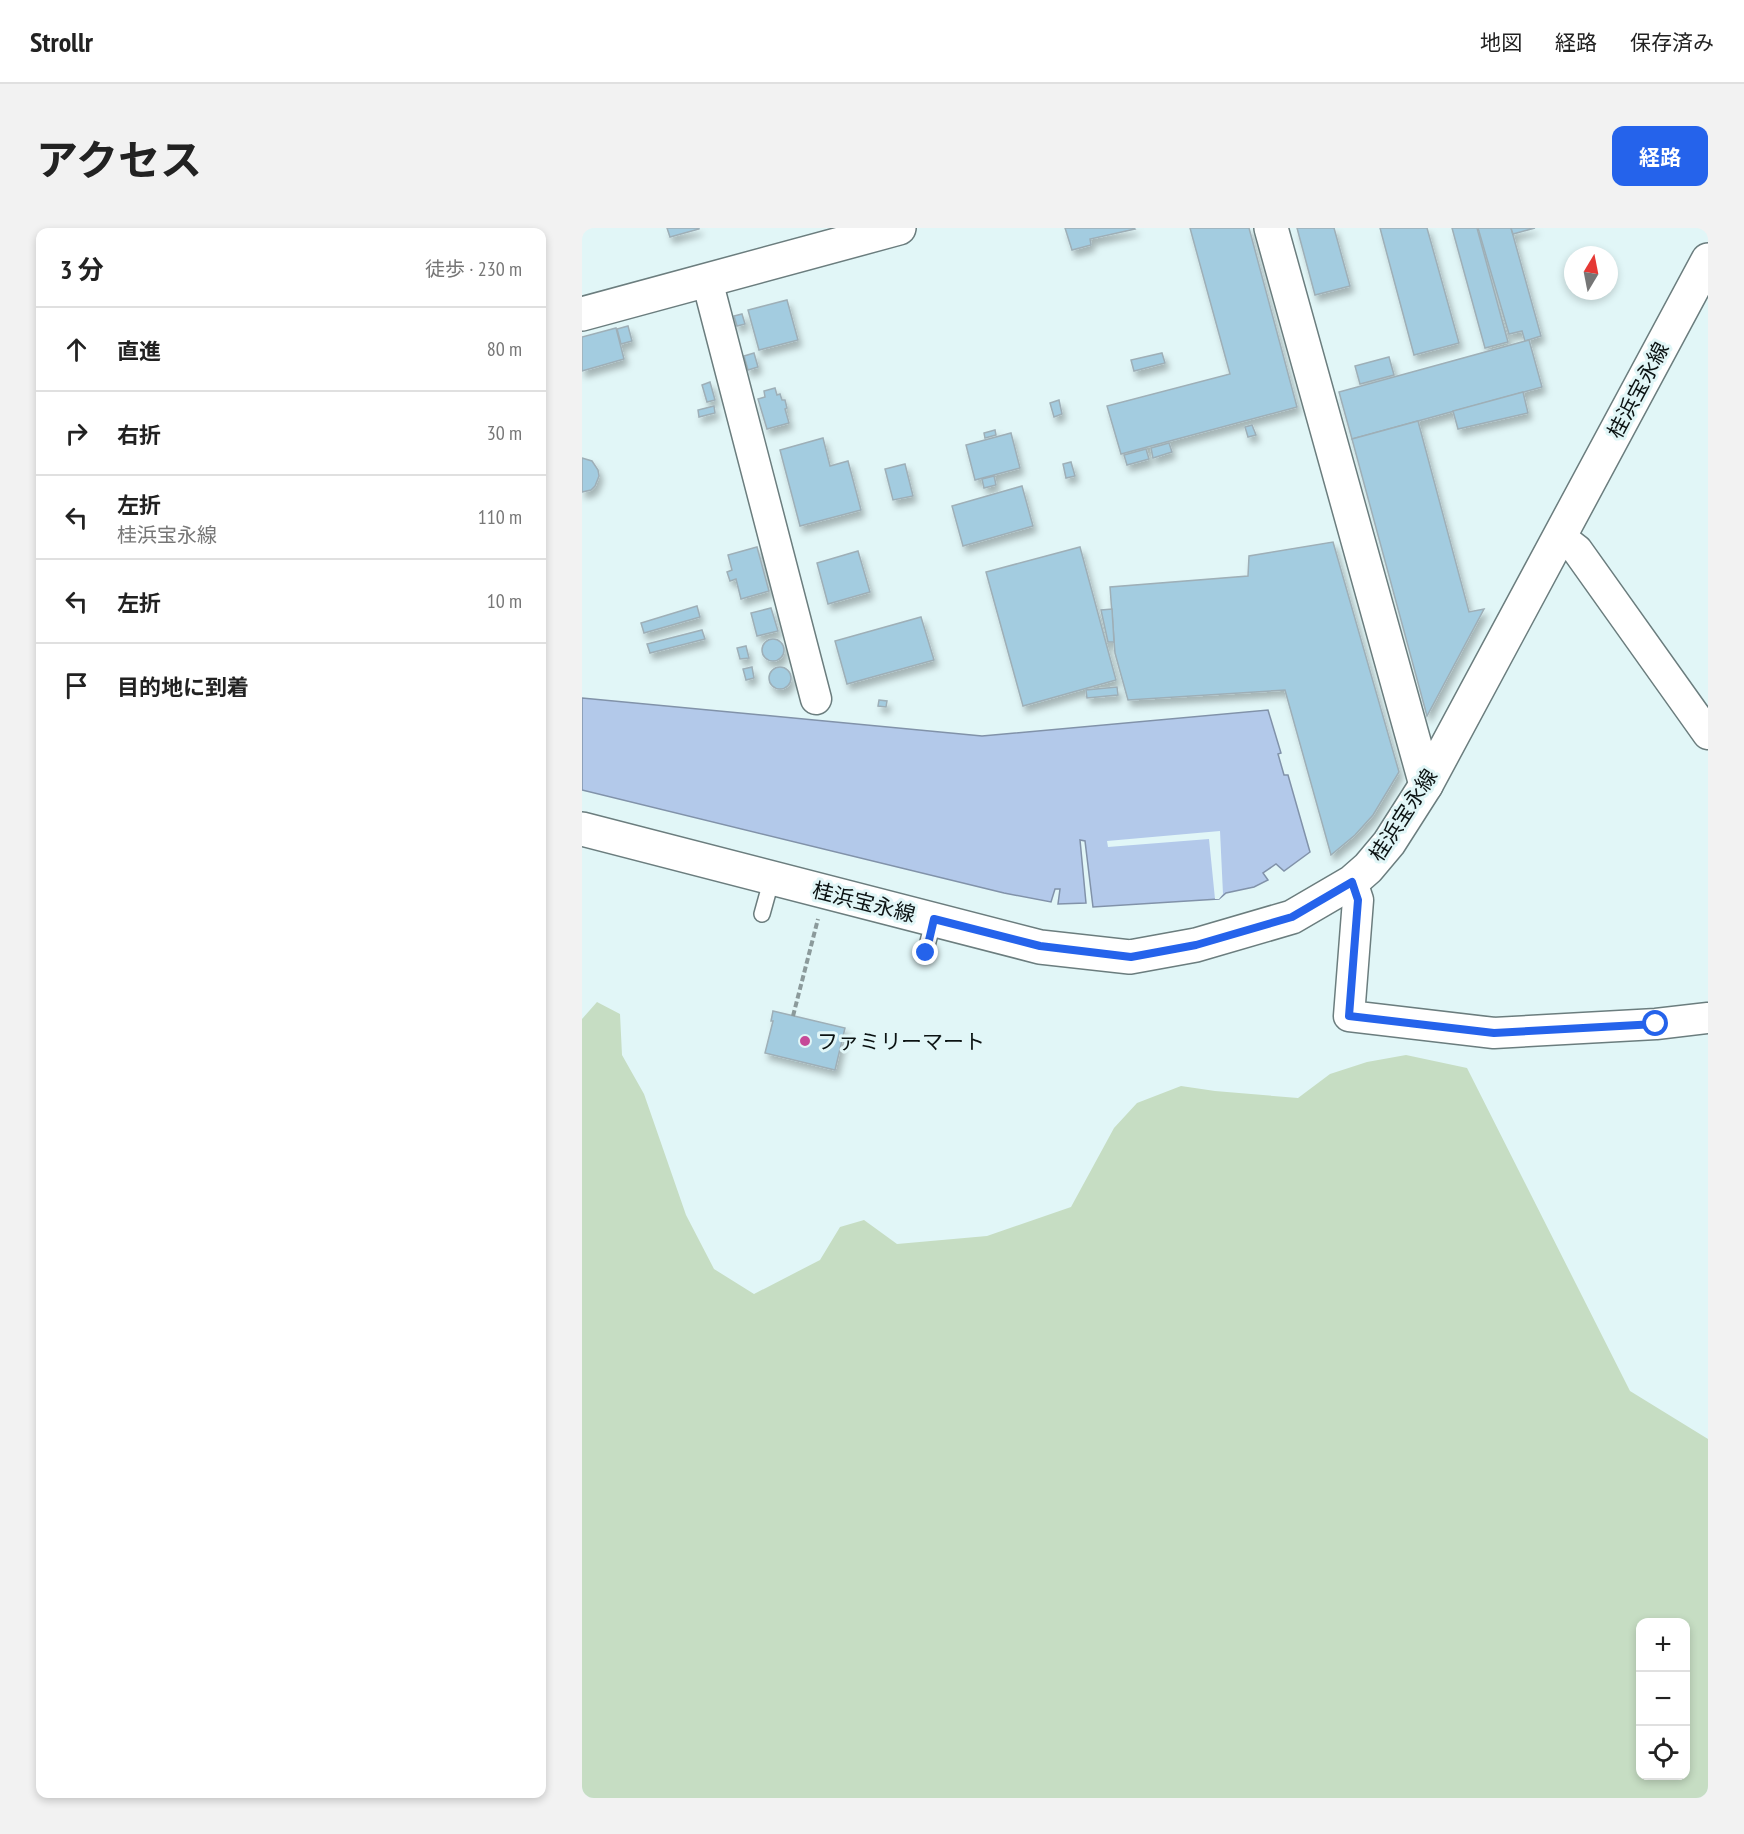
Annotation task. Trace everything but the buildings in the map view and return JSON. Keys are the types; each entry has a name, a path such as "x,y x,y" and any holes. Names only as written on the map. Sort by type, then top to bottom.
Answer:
{"main road":[{"path":"582,314 899,228"},
{"path":"1271,228 1426,785"},
{"name":"桂浜宝永線","path":"582,829 1040,946 1131,957 1196,945 1292,917 1352,882 1368,868 1389,843 1426,785 1708,260"}],"street":[{"path":"707,280 816,699"},
{"path":"1559,536 1578,550 1708,734"},
{"path":"1352,882 1358,900 1349,1016 1494,1033 1656,1024 1708,1018"}],"lane":[{"path":"762,914 772,878"},
{"path":"926,953 934,919"}],"path":[{"path":"793,1016 819,912"}],"green space":[{"path":"597,1002 620,1014 622,1055 644,1094 686,1215 714,1269 754,1294 820,1260 840,1227 864,1220 897,1244 987,1236 1071,1207 1114,1128 1137,1103 1181,1086 1298,1098 1330,1074 1367,1062 1406,1055 1467,1068 1630,1391 1708,1439 1708,1798 582,1798 582,1019"}],"water":[{"path":"582,698 982,736 1268,710 1281,753 1278,754 1284,775 1288,775 1310,852 1284,871 1276,864 1263,873 1268,880 1254,887 1226,893 1219,899 1093,907 1085,841 1080,840 1086,903 1058,904 1060,889 1055,889 1051,902 1004,893 582,790"}],"pier":[{"path":"1220,831 1223,894 1219,899 1215,899 1209,839 1108,847 1107,841"}],"place":[{"name":"ファミリーマート","path":"805,1041"}],"route":[{"path":"926,953 934,919 1040,946 1131,957 1196,945 1292,917 1352,882 1358,900 1349,1016 1494,1033 1656,1024"}]}
